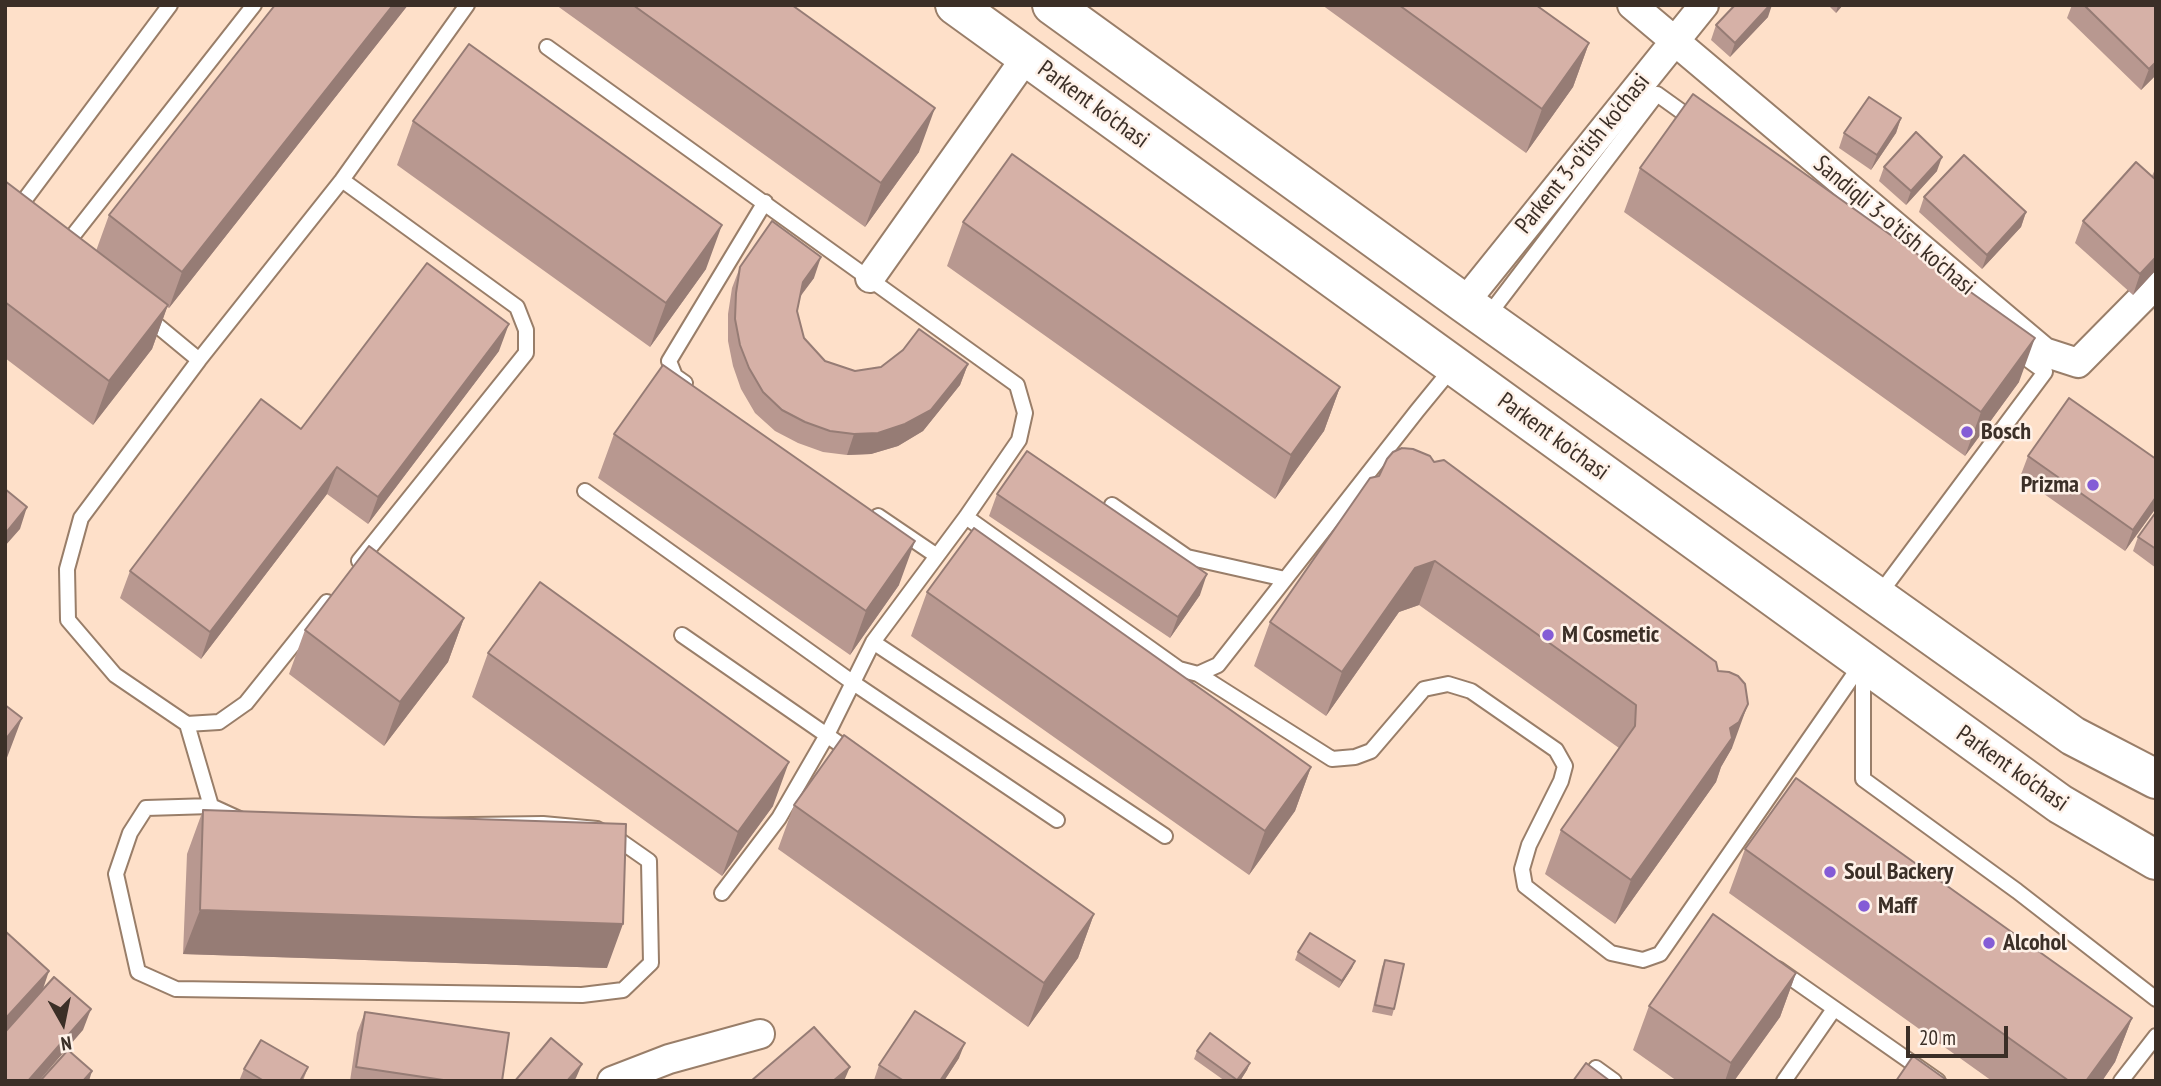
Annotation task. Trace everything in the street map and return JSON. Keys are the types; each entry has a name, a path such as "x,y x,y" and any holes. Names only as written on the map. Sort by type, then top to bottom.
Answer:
{"main road":[{"name":"Parkent ko'chasi","path":"955,5 2060,804 2156,860"},
{"path":"1071,10 1475,310 2073,736 2156,779"}],"street":[{"name":"Sandiqli 3-o'tish ko'chasi","path":"1632,5 2044,352 2078,363 2156,284"},
{"name":"Parkent 3-o'tish ko'chasi","path":"1475,310 1673,41 1704,5"},
{"path":"870,278 1027,56"},
{"path":"612,1081 669,1059 760,1034"}],"lane":[{"path":"5,200 22,214 170,5"},
{"path":"64,249 254,5"},
{"path":"342,180 517,307 526,330 526,353 246,703 219,722 187,724 115,675 68,620 68,569 81,518 199,360 342,180 467,5"},
{"path":"547,47 1017,385 1025,413 1019,440 966,517 873,642 827,735 790,785 779,818 722,893"},
{"path":"1475,310 1657,94 1712,133"},
{"path":"698,392 675,376 668,361 765,202"},
{"path":"136,309 199,360"},
{"path":"1877,597 2045,372 2000,340"},
{"path":"1198,674 1218,665 1454,366"},
{"path":"584,491 852,682 1057,820"},
{"path":"1112,505 1187,557 1285,579"},
{"path":"869,509 937,556"},
{"path":"966,517 1179,669 1198,674 1332,759 1355,757 1371,751 1424,689 1448,684 1471,691 1556,750 1565,766 1561,781 1529,845 1522,869 1525,886 1611,953 1643,960 1660,954 1834,700 1863,662"},
{"path":"682,635 861,759"},
{"path":"873,642 1165,836"},
{"path":"1863,662 1863,779 2017,891 2156,999"},
{"path":"187,724 211,806 259,828 543,824 597,829 619,840 649,861 651,963 624,990 582,995 176,989 138,972 116,874 130,833 146,808 211,806"},
{"path":"1767,962 1938,1081"},
{"path":"1784,1081 1834,1009"},
{"path":"2121,1081 2156,1036"},
{"path":"1596,1068 1614,1081"}],"building":[{"path":"275,5 393,5 182,272 109,215"},
{"path":"633,5 792,5 935,108 881,183"},
{"path":"1399,5 1536,5 1589,43 1542,109"},
{"path":"1735,5 1770,5 1735,43 1716,25"},
{"path":"2084,5 2156,5 2156,62 2149,69"},
{"path":"469,44 722,225 666,303 413,121"},
{"path":"1693,94 2035,338 1981,412 1640,168"},
{"path":"1869,97 1901,118 1877,155 1844,133"},
{"path":"1916,132 1942,157 1911,191 1884,167"},
{"path":"1012,154 1340,387 1291,455 963,222"},
{"path":"1964,155 2026,212 1987,255 1924,197"},
{"path":"2136,162 2156,180 2156,257 2140,274 2083,221"},
{"path":"5,181 168,305 109,381 5,302"},
{"path":"772,221 821,257 803,282 797,311 804,338 825,361 855,371 881,367 903,350 919,329 968,364 931,410 905,424 878,433 854,434 830,431 805,422 782,410 763,392 740,345 735,319 736,293 740,267"},
{"path":"427,263 509,324 378,497 337,467 210,632 130,571 261,399 301,429"},
{"path":"663,365 915,541 866,611 614,434"},
{"path":"2069,398 2156,459 2156,497 2133,530 2028,456"},
{"path":"1402,448 1430,456 1434,462 1444,460 1716,662 1718,671 1738,676 1745,684 1748,704 1739,722 1730,728 1732,738 1631,880 1561,830 1635,726 1636,705 1435,561 1415,568 1342,672 1270,622 1370,478 1379,476 1387,459"},
{"path":"1027,451 1207,574 1178,617 997,494"},
{"path":"5,489 27,507 5,534"},
{"path":"2156,512 2156,549 2138,537"},
{"path":"974,528 1311,767 1265,831 927,592"},
{"path":"369,546 464,618 400,702 305,630"},
{"path":"540,582 789,762 738,832 488,653"},
{"path":"5,705 22,718 5,740"},
{"path":"844,735 1094,914 1044,983 794,805"},
{"path":"1796,778 2132,1018 2086,1081 2069,1081 1745,849"},
{"path":"203,810 626,824 623,924 200,910"},
{"path":"1713,914 1796,973 1731,1063 1649,1006"},
{"path":"5,931 49,971 5,1019"},
{"path":"1310,933 1355,961 1342,981 1298,952"},
{"path":"1385,960 1404,964 1394,1009 1375,1005"},
{"path":"54,977 91,1009 28,1081 5,1081 5,1032"},
{"path":"915,1011 965,1043 940,1081 904,1081 879,1065"},
{"path":"365,1012 509,1033 502,1081 450,1081 356,1067"},
{"path":"814,1027 850,1067 833,1081 751,1081"},
{"path":"1210,1033 1250,1063 1237,1080 1197,1051"},
{"path":"551,1038 582,1064 567,1081 515,1081"},
{"path":"261,1040 308,1067 300,1081 264,1081 244,1069"},
{"path":"68,1050 92,1071 83,1081 40,1081"},
{"path":"1913,1056 1948,1081 1896,1081"},
{"path":"1586,1063 1610,1081 1573,1081"}],"place":[{"name":"Bosch","path":"1967,432"},
{"name":"Prizma","path":"2093,485"},
{"name":"M Cosmetic","path":"1548,635"},
{"name":"Soul Backery","path":"1830,872"},
{"name":"Maff","path":"1864,906"},
{"name":"Alcohol","path":"1989,943"}]}
